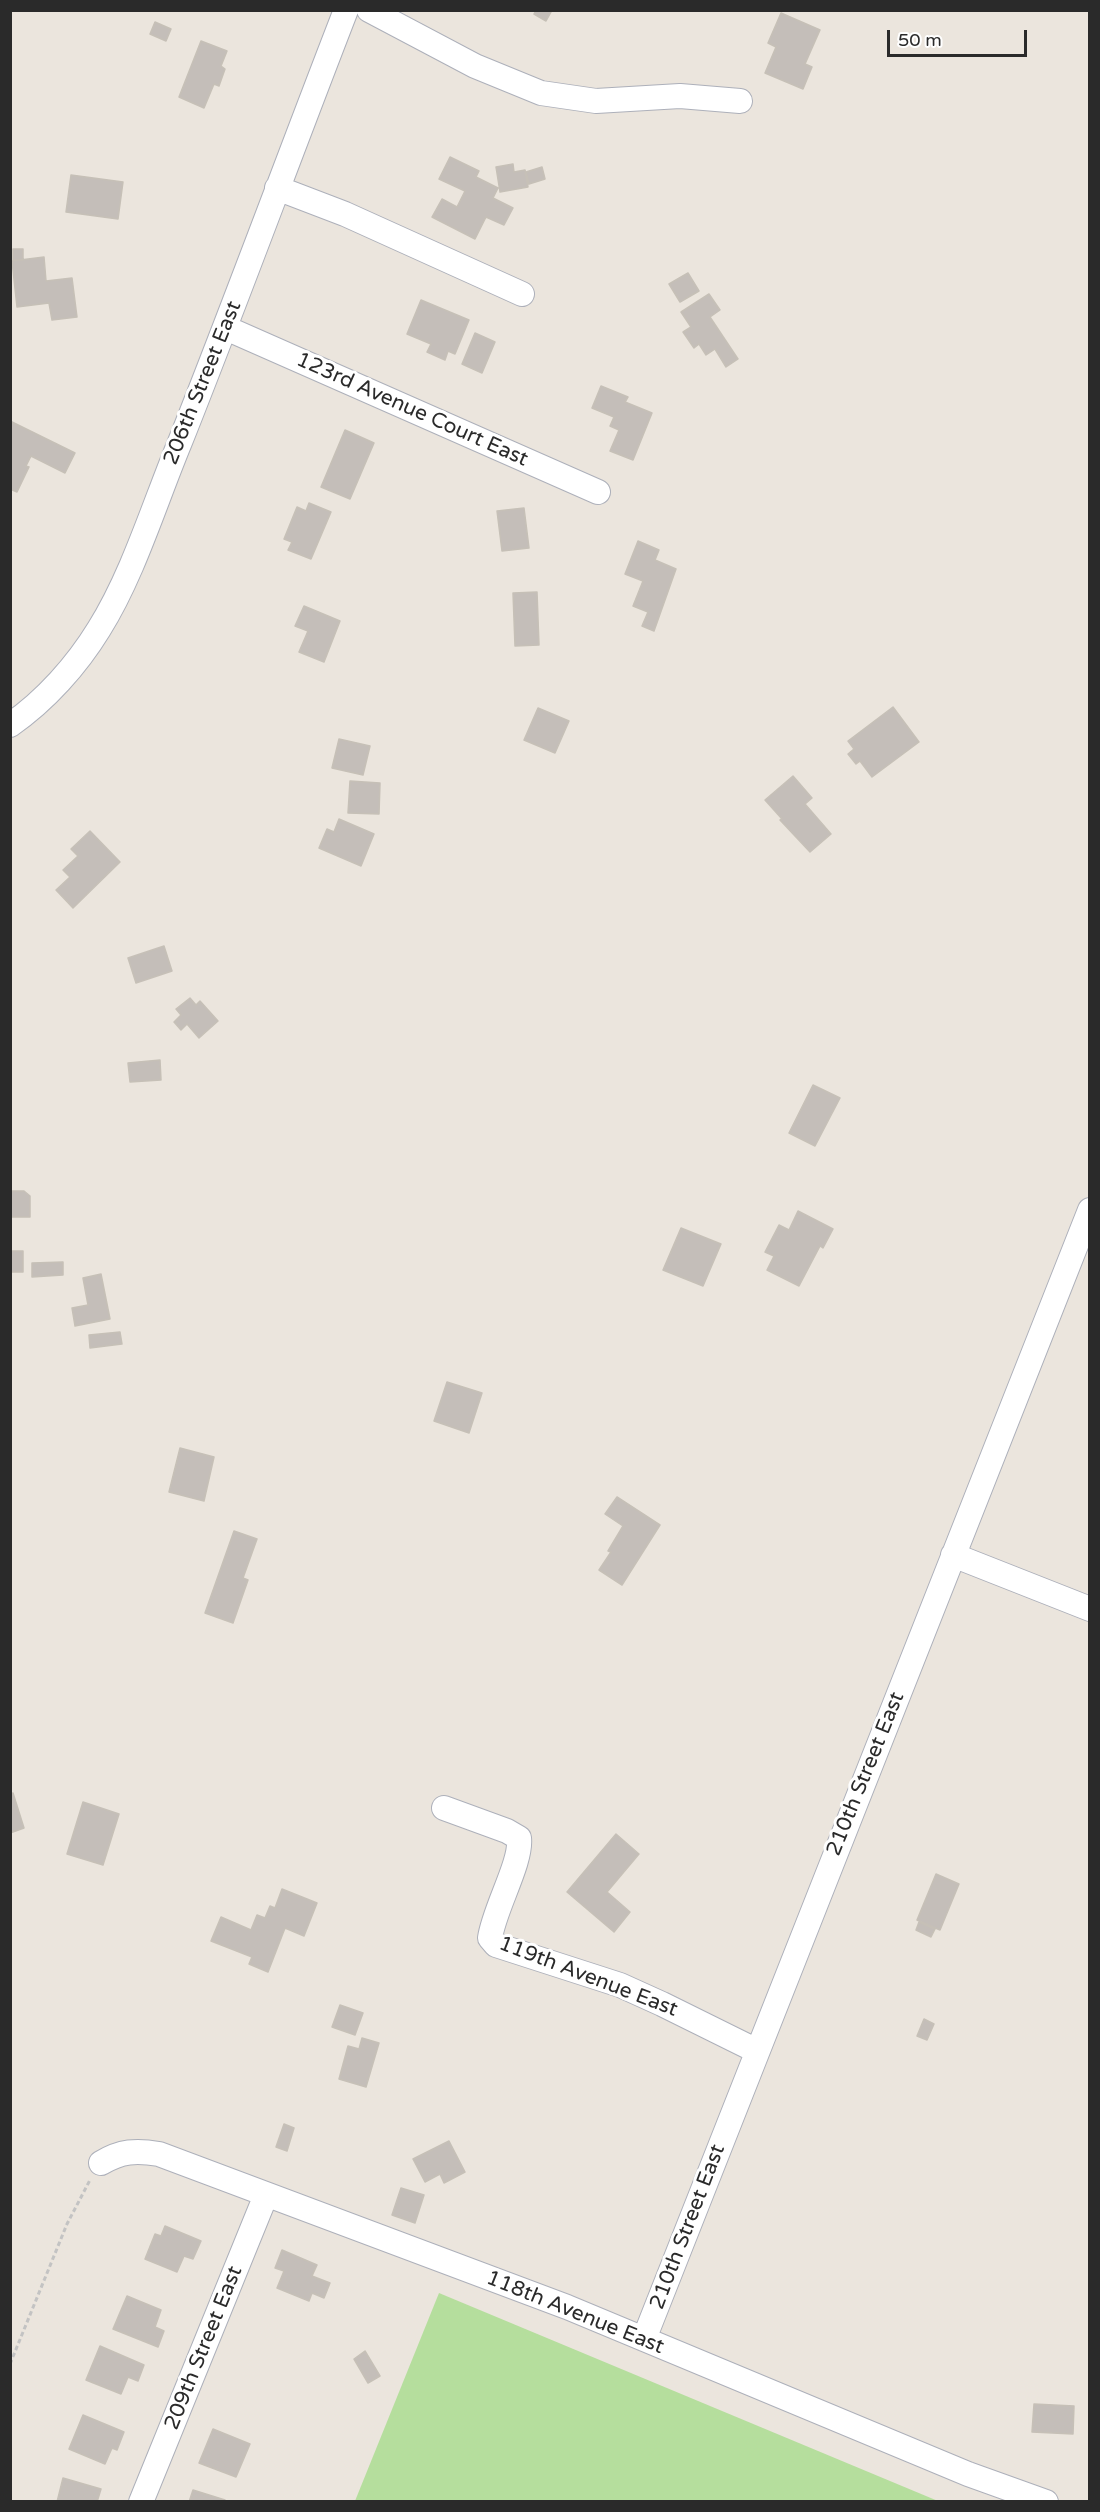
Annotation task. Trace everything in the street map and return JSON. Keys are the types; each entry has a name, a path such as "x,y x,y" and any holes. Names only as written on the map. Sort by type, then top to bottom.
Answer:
{"street":[{"name":"206th Street East","path":"10,725 32,709 72,667 100,627 134,555 226,327 346,10"},
{"path":"369,10 475,66 540,93 596,101 680,96 740,101"},
{"path":"277,188 345,214 522,294"},
{"name":"123rd Avenue Court East","path":"226,327 598,492"},
{"name":"210th Street East","path":"644,2339 1089,1210"},
{"path":"953,1555 1089,1609"},
{"name":"119th Avenue East","path":"444,1808 507,1831 519,1838 520,1845 516,1859 491,1925 489,1938 496,1945 620,1985 757,2051"},
{"name":"118th Avenue East","path":"101,2163 116,2154 137,2150 159,2154 567,2307 968,2474 1046,2502"},
{"name":"209th Street East","path":"141,2502 266,2195"}],"path":[{"path":"10,2364 67,2224 82,2193 101,2163"}],"green space":[{"path":"439,2293 938,2501 355,2501"}],"building":[{"path":"536,10 551,12 546,21 534,14"},
{"path":"781,13 820,30 805,64 812,67 803,89 765,73 776,47 768,43"},
{"path":"155,22 171,29 166,41 150,34"},
{"path":"201,41 227,51 221,66 225,69 219,86 214,84 204,108 179,97"},
{"path":"450,157 479,171 476,177 498,188 493,198 513,208 504,225 486,217 475,239 432,217 442,199 457,207 465,191 439,179"},
{"path":"513,164 514,172 525,170 528,187 500,192 496,167"},
{"path":"542,167 545,179 529,184 526,172"},
{"path":"71,175 123,182 118,219 66,212"},
{"path":"13,249 23,249 23,260 13,260"},
{"path":"44,257 46,281 72,278 77,317 52,320 49,303 17,307 12,261"},
{"path":"688,273 699,291 680,302 669,284"},
{"path":"709,294 720,310 710,317 738,359 726,367 715,349 706,355 699,344 694,348 683,332 691,327 681,312"},
{"path":"421,300 469,320 455,354 448,351 445,360 427,352 431,344 407,334"},
{"path":"475,333 495,342 482,373 462,364"},
{"path":"601,386 628,397 625,402 652,413 633,460 610,451 619,430 610,426 614,417 592,408"},
{"path":"10,421 75,453 65,473 31,456 26,466 29,467 17,492 10,489"},
{"path":"345,430 374,443 350,499 321,487"},
{"path":"309,503 331,512 311,559 288,550 292,542 284,539 297,507 306,511"},
{"path":"524,508 529,548 502,551 497,511"},
{"path":"638,541 659,550 655,560 676,569 654,631 642,626 648,612 633,606 643,581 625,574"},
{"path":"537,592 539,645 515,646 513,593"},
{"path":"304,606 340,621 324,662 299,652 308,631 295,626"},
{"path":"893,707 919,742 872,777 860,761 856,764 848,754 854,749 848,741"},
{"path":"538,708 569,721 555,753 524,740"},
{"path":"339,739 370,746 363,775 332,768"},
{"path":"793,776 812,798 805,804 831,834 810,852 765,800"},
{"path":"350,781 380,783 379,814 348,813"},
{"path":"339,819 374,834 361,866 319,848 327,829 334,832"},
{"path":"90,831 120,862 73,908 56,890 70,877 63,870 78,856 71,849"},
{"path":"164,946 172,971 136,983 128,958"},
{"path":"190,998 196,1005 200,1001 218,1021 199,1038 187,1024 181,1030 174,1022 181,1015 176,1009"},
{"path":"160,1060 161,1080 130,1082 128,1063"},
{"path":"813,1085 840,1098 815,1146 789,1133"},
{"path":"12,1191 24,1191 30,1196 30,1217 10,1217"},
{"path":"798,1211 833,1229 823,1248 820,1246 799,1286 767,1270 774,1256 765,1252 779,1225 789,1230"},
{"path":"681,1228 721,1244 703,1286 663,1270"},
{"path":"10,1251 23,1251 23,1272 10,1272"},
{"path":"63,1262 63,1275 32,1277 32,1263"},
{"path":"101,1274 110,1319 75,1326 72,1308 88,1305 83,1278"},
{"path":"120,1332 122,1344 90,1348 89,1335"},
{"path":"447,1382 482,1393 469,1433 434,1421"},
{"path":"180,1448 214,1457 204,1501 169,1492"},
{"path":"617,1497 660,1525 622,1585 599,1570 611,1552 608,1551 623,1526 605,1514"},
{"path":"234,1531 257,1539 243,1578 248,1580 233,1623 205,1613"},
{"path":"13,1793 24,1828 10,1833 10,1794"},
{"path":"83,1802 119,1814 103,1865 67,1854"},
{"path":"616,1834 639,1854 607,1892 630,1912 614,1932 567,1892"},
{"path":"936,1874 959,1884 940,1930 917,1920"},
{"path":"282,1889 317,1903 304,1936 285,1928 268,1972 249,1964 252,1957 211,1941 221,1917 251,1930 257,1915 265,1918 270,1906 275,1908"},
{"path":"919,1922 935,1929 931,1937 916,1930"},
{"path":"340,2005 363,2013 355,2035 332,2027"},
{"path":"924,2019 934,2024 927,2040 917,2036"},
{"path":"362,2038 379,2043 366,2087 339,2079 348,2046 359,2049"},
{"path":"284,2124 294,2128 287,2151 276,2147"},
{"path":"449,2141 465,2172 444,2183 440,2174 425,2182 413,2159"},
{"path":"401,2188 424,2195 415,2223 392,2215"},
{"path":"165,2226 201,2241 193,2259 184,2256 177,2272 145,2259 155,2234 161,2236"},
{"path":"282,2250 317,2265 312,2276 330,2283 324,2298 312,2293 309,2301 277,2288 284,2271 275,2268"},
{"path":"127,2296 161,2310 155,2327 164,2331 158,2347 113,2329"},
{"path":"100,2346 144,2365 138,2381 128,2377 121,2394 86,2380"},
{"path":"365,2351 380,2376 368,2383 354,2359"},
{"path":"1034,2404 1074,2406 1073,2434 1032,2432"},
{"path":"83,2415 124,2432 117,2450 112,2448 105,2464 69,2449"},
{"path":"213,2429 250,2444 236,2477 199,2463"},
{"path":"63,2478 101,2489 97,2502 57,2502"},
{"path":"193,2490 225,2500 225,2502 189,2502"}]}
